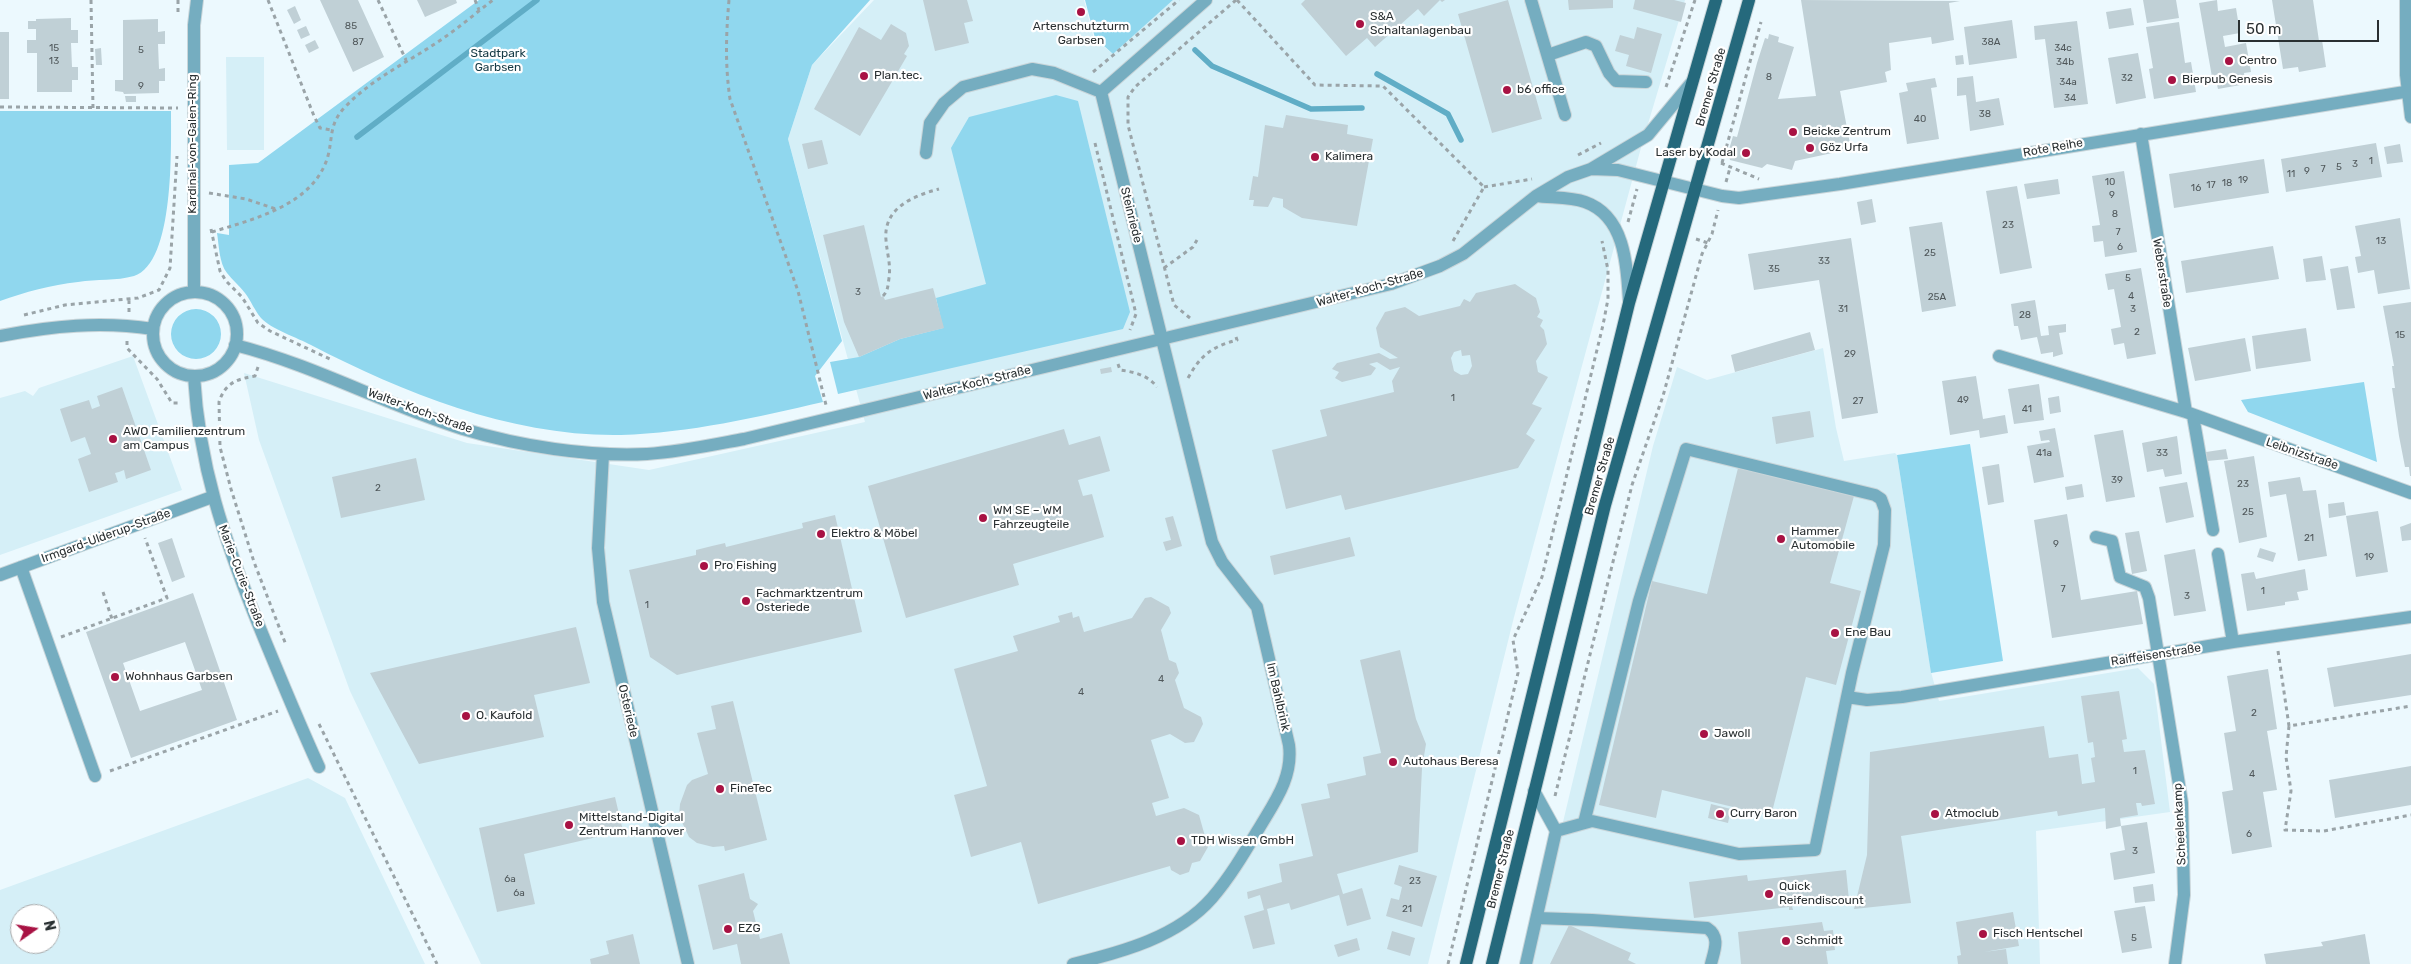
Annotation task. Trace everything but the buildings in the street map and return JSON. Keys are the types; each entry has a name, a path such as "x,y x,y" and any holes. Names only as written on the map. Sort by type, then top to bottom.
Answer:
{"main road":[{"name":"Bremer Straße","path":"1466,964 1629,303 1716,0"},
{"name":"Bremer Straße","path":"1492,964 1605,505 1749,0"}],"street":[{"name":"Kardinal-von-Galen-Ring","path":"194,291 194,24 196,0"},
{"path":"926,153 930,124 944,103 963,87 1032,69 1054,73 1101,92 1206,0"},
{"path":"1531,0 1566,115"},
{"path":"2406,0 2411,117"},
{"path":"1548,55 1586,42 1596,46 1609,73 1616,81 1646,82"},
{"path":"1591,169 1648,134 1692,82"},
{"name":"Steinriede","path":"1101,92 1158,325 1163,338"},
{"name":"Rote Reihe","path":"1696,189 1722,196 1739,198 1777,194 2409,92"},
{"name":"Weberstraße","path":"2141,134 2190,414"},
{"name":"Walter-Koch-Straße","path":"235,345 309,368 463,429 535,445 603,454 646,454 690,450 744,439 1163,338 1323,302 1415,276 1463,254 1536,196 1568,177 1591,169 1618,170 1696,189"},
{"path":"1536,196 1584,202 1599,210 1615,226 1627,262 1629,303"},
{"path":"194,291 207,293 218,299 228,308 234,319 237,332 230,358 220,368 208,374 194,376 180,373 164,361 154,343 153,329 157,314 166,302 184,293 194,291"},
{"path":"0,336 47,326 100,324 153,329"},
{"name":"Im Bahlbrink","path":"1074,964 1142,943 1169,932 1210,900 1241,857 1267,816 1288,777 1290,765 1289,745 1257,607 1222,562 1212,542 1163,338"},
{"name":"Leibnizstraße","path":"2000,356 2190,414 2411,493"},
{"name":"Marie-Curie-Straße","path":"194,376 201,444 212,497 228,547 291,706 319,767"},
{"path":"2190,414 2213,530"},
{"path":"1556,831 1592,821 1739,854 1815,850 1847,697 1884,544 1885,510 1882,499 1875,494 1686,449 1639,601 1584,823"},
{"name":"Osteriede","path":"603,454 598,502 598,548 603,602 688,964"},
{"name":"Irmgard-Ulderup-Straße","path":"0,575 212,497"},
{"name":"Scheelenkamp","path":"2096,538 2112,541 2120,577 2145,587 2149,598 2182,803 2184,895 2175,964"},
{"path":"2218,554 2233,642"},
{"path":"21,567 96,776"},
{"name":"Raiffeisenstraße","path":"1847,697 1867,700 1902,697 2233,642 2411,617"},
{"path":"1526,964 1538,918 1556,831 1534,791"},
{"path":"1538,918 1649,923 1707,928 1713,932 1716,938 1711,964"}],"path":[{"path":"91,0 92,108"},
{"path":"178,0 178,20"},
{"path":"268,0 314,116 320,128 331,130"},
{"path":"378,0 406,60"},
{"path":"475,0 480,10"},
{"path":"333,360 270,331 258,323 242,297 226,281 218,265 212,232 276,209 311,186 320,174 328,156 331,130 344,108 382,76 444,38 493,0"},
{"path":"729,0 726,74 730,99 798,291 826,405"},
{"path":"1129,333 1192,318 1174,306 1128,125 1128,97 1135,88 1236,0 1315,85 1383,86 1484,187"},
{"path":"1664,94 1695,0"},
{"path":"1755,177 1722,163 1762,19"},
{"path":"178,98 178,117"},
{"path":"0,107 178,108"},
{"path":"1574,158 1606,140"},
{"path":"16,316 65,304 138,298 159,290 170,268 177,154"},
{"path":"1484,187 1532,179 1541,175"},
{"path":"1449,247 1484,187"},
{"path":"883,296 887,292 890,267 886,240 888,222 903,203 915,195 939,190"},
{"path":"209,192 246,199 276,209"},
{"path":"1448,964 1518,673 1513,640 1542,577 1603,325 1608,299 1608,270 1602,236 1605,231 1628,222"},
{"path":"1550,817 1632,485 1663,396 1702,254 1712,234"},
{"path":"1164,268 1193,248 1197,240"},
{"path":"127,348 157,379 172,403"},
{"path":"255,376 231,382 221,396 219,402 220,446 254,562 289,654"},
{"path":"48,642 167,598 139,524"},
{"path":"103,592 112,618"},
{"path":"2275,636 2289,726 2286,757 2291,791 2285,830 2324,831 2411,815"},
{"path":"96,776 291,706"},
{"path":"2289,726 2411,706"},
{"path":"315,716 437,964"}],"shaded area":[{"path":"874,0 1084,0 1094,39 1113,54 1173,0 1685,0 1642,144 1514,617 1428,964 481,964 350,691 259,440 244,373 467,443 649,470 865,422 788,139 812,65"},
{"path":"226,57 264,57 264,150 227,150"},
{"path":"1823,348 1836,428 1844,461 1895,453 1897,455 1931,672 1939,701 2138,668 2154,684 2170,812 2036,831 2040,964 1529,964 1653,446 1677,367 1707,380"},
{"path":"133,356 182,490 0,555 0,398 25,391 33,396 39,388"},
{"path":"308,778 345,798 425,964 0,964 0,890"}],"green space":[{"name":"Stadtpark Garbsen","path":"479,0 870,0 812,65 788,139 842,341 815,376 823,402 698,428 647,434 581,434 541,429 461,409 422,396 278,330 261,318 245,293 224,269 221,259 217,233 229,235 229,165 258,163"},
{"path":"1085,0 1173,0 1113,54 1095,38"},
{"path":"1056,95 1078,101 1130,312 1123,329 838,394 830,362 859,357 900,339 943,328 936,298 986,284 951,148 969,117"},
{"path":"0,111 171,111 168,202 164,227 157,250 147,267 134,276 58,285 0,301"},
{"path":"196,309 206,311 214,316 219,324 221,334 219,344 214,352 206,357 196,359 186,357 178,352 173,344 171,334 173,324 178,316 186,311"},
{"path":"2364,382 2377,462 2248,412 2241,400"},
{"path":"1970,444 2003,661 1931,673 1897,455"}],"waterway":[{"path":"357,137 537,0"},
{"path":"1195,50 1212,66 1311,109 1362,108"},
{"path":"1377,74 1448,114 1461,140"}],"place":[{"name":"Artenschutzturm Garbsen","path":"1081,12"},
{"name":"S&A Schaltanlagenbau","path":"1360,24"},
{"name":"Centro","path":"2229,61"},
{"name":"Plan.tec.","path":"864,76"},
{"name":"Bierpub Genesis","path":"2172,80"},
{"name":"b6 office","path":"1507,90"},
{"name":"Beicke Zentrum","path":"1793,132"},
{"name":"Göz Urfa","path":"1810,148"},
{"name":"Laser by Kodal","path":"1746,153"},
{"name":"Kalimera","path":"1315,157"},
{"name":"AWO Familienzentrum am Campus","path":"113,439"},
{"name":"WM SE – WM Fahrzeugteile","path":"983,518"},
{"name":"Elektro & Möbel","path":"821,534"},
{"name":"Hammer Automobile","path":"1781,539"},
{"name":"Pro Fishing","path":"704,566"},
{"name":"Fachmarktzentrum Osteriede","path":"746,601"},
{"name":"Ene Bau","path":"1835,633"},
{"name":"Wohnhaus Garbsen","path":"115,677"},
{"name":"O. Kaufold","path":"466,716"},
{"name":"Jawoll","path":"1704,734"},
{"name":"Autohaus Beresa","path":"1393,762"},
{"name":"FineTec","path":"720,789"},
{"name":"Curry Baron","path":"1720,814"},
{"name":"Atmoclub","path":"1935,814"},
{"name":"Mittelstand-Digital Zentrum Hannover","path":"569,825"},
{"name":"TDH Wissen GmbH","path":"1181,841"},
{"name":"Quick Reifendiscount","path":"1769,894"},
{"name":"EZG","path":"728,929"},
{"name":"Fisch Hentschel","path":"1983,934"},
{"name":"Schmidt","path":"1786,941"}]}
